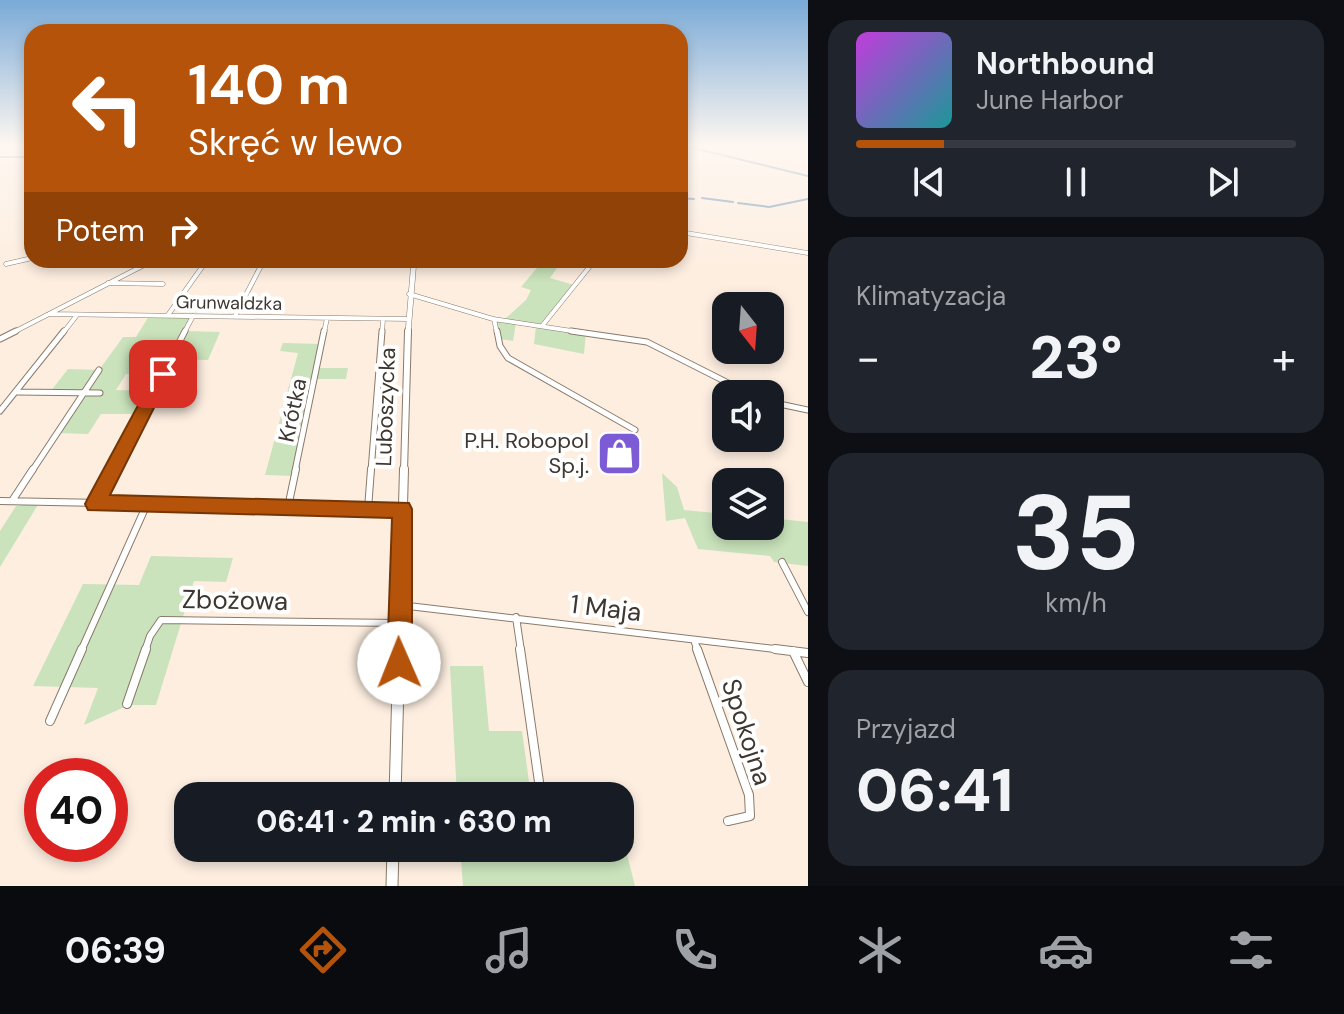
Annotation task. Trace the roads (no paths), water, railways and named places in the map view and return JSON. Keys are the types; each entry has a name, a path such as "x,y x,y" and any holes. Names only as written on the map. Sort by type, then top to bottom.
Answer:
{"street":[{"path":"688,233 808,253"},
{"path":"6,264 24,260"},
{"path":"0,339 138,268"},
{"path":"168,316 201,268"},
{"path":"235,317 260,268"},
{"name":"Luboszycka","path":"395,782 408,319 413,268"},
{"path":"541,326 589,268"},
{"path":"108,283 163,284"},
{"path":"409,294 493,319 647,342 722,380"},
{"name":"Grunwaldzka","path":"49,314 408,319"},
{"path":"0,411 78,314"},
{"path":"95,504 193,316"},
{"name":"Krótka","path":"288,507 327,318"},
{"path":"368,509 383,319"},
{"path":"493,319 497,324 501,349 513,362 635,430"},
{"path":"12,501 99,370"},
{"path":"16,391 100,393"},
{"path":"784,405 808,410"},
{"path":"0,501 402,509"},
{"path":"50,721 147,504"},
{"path":"782,562 808,612"},
{"name":"1 Maja","path":"400,605 808,653"},
{"path":"516,617 539,782"},
{"name":"Zbożowa","path":"127,704 150,636 161,620 399,623"},
{"name":"Spokojna","path":"694,640 749,795 750,816 728,821"},
{"path":"793,651 808,682"},
{"path":"392,886 393,862"}],"waterway":[{"path":"702,198 733,202"},
{"path":"688,199 694,199"},
{"path":"738,203 769,207 808,199"}],"place":[{"name":"P.H. Robopol Sp.j.","path":"620,453"}]}
